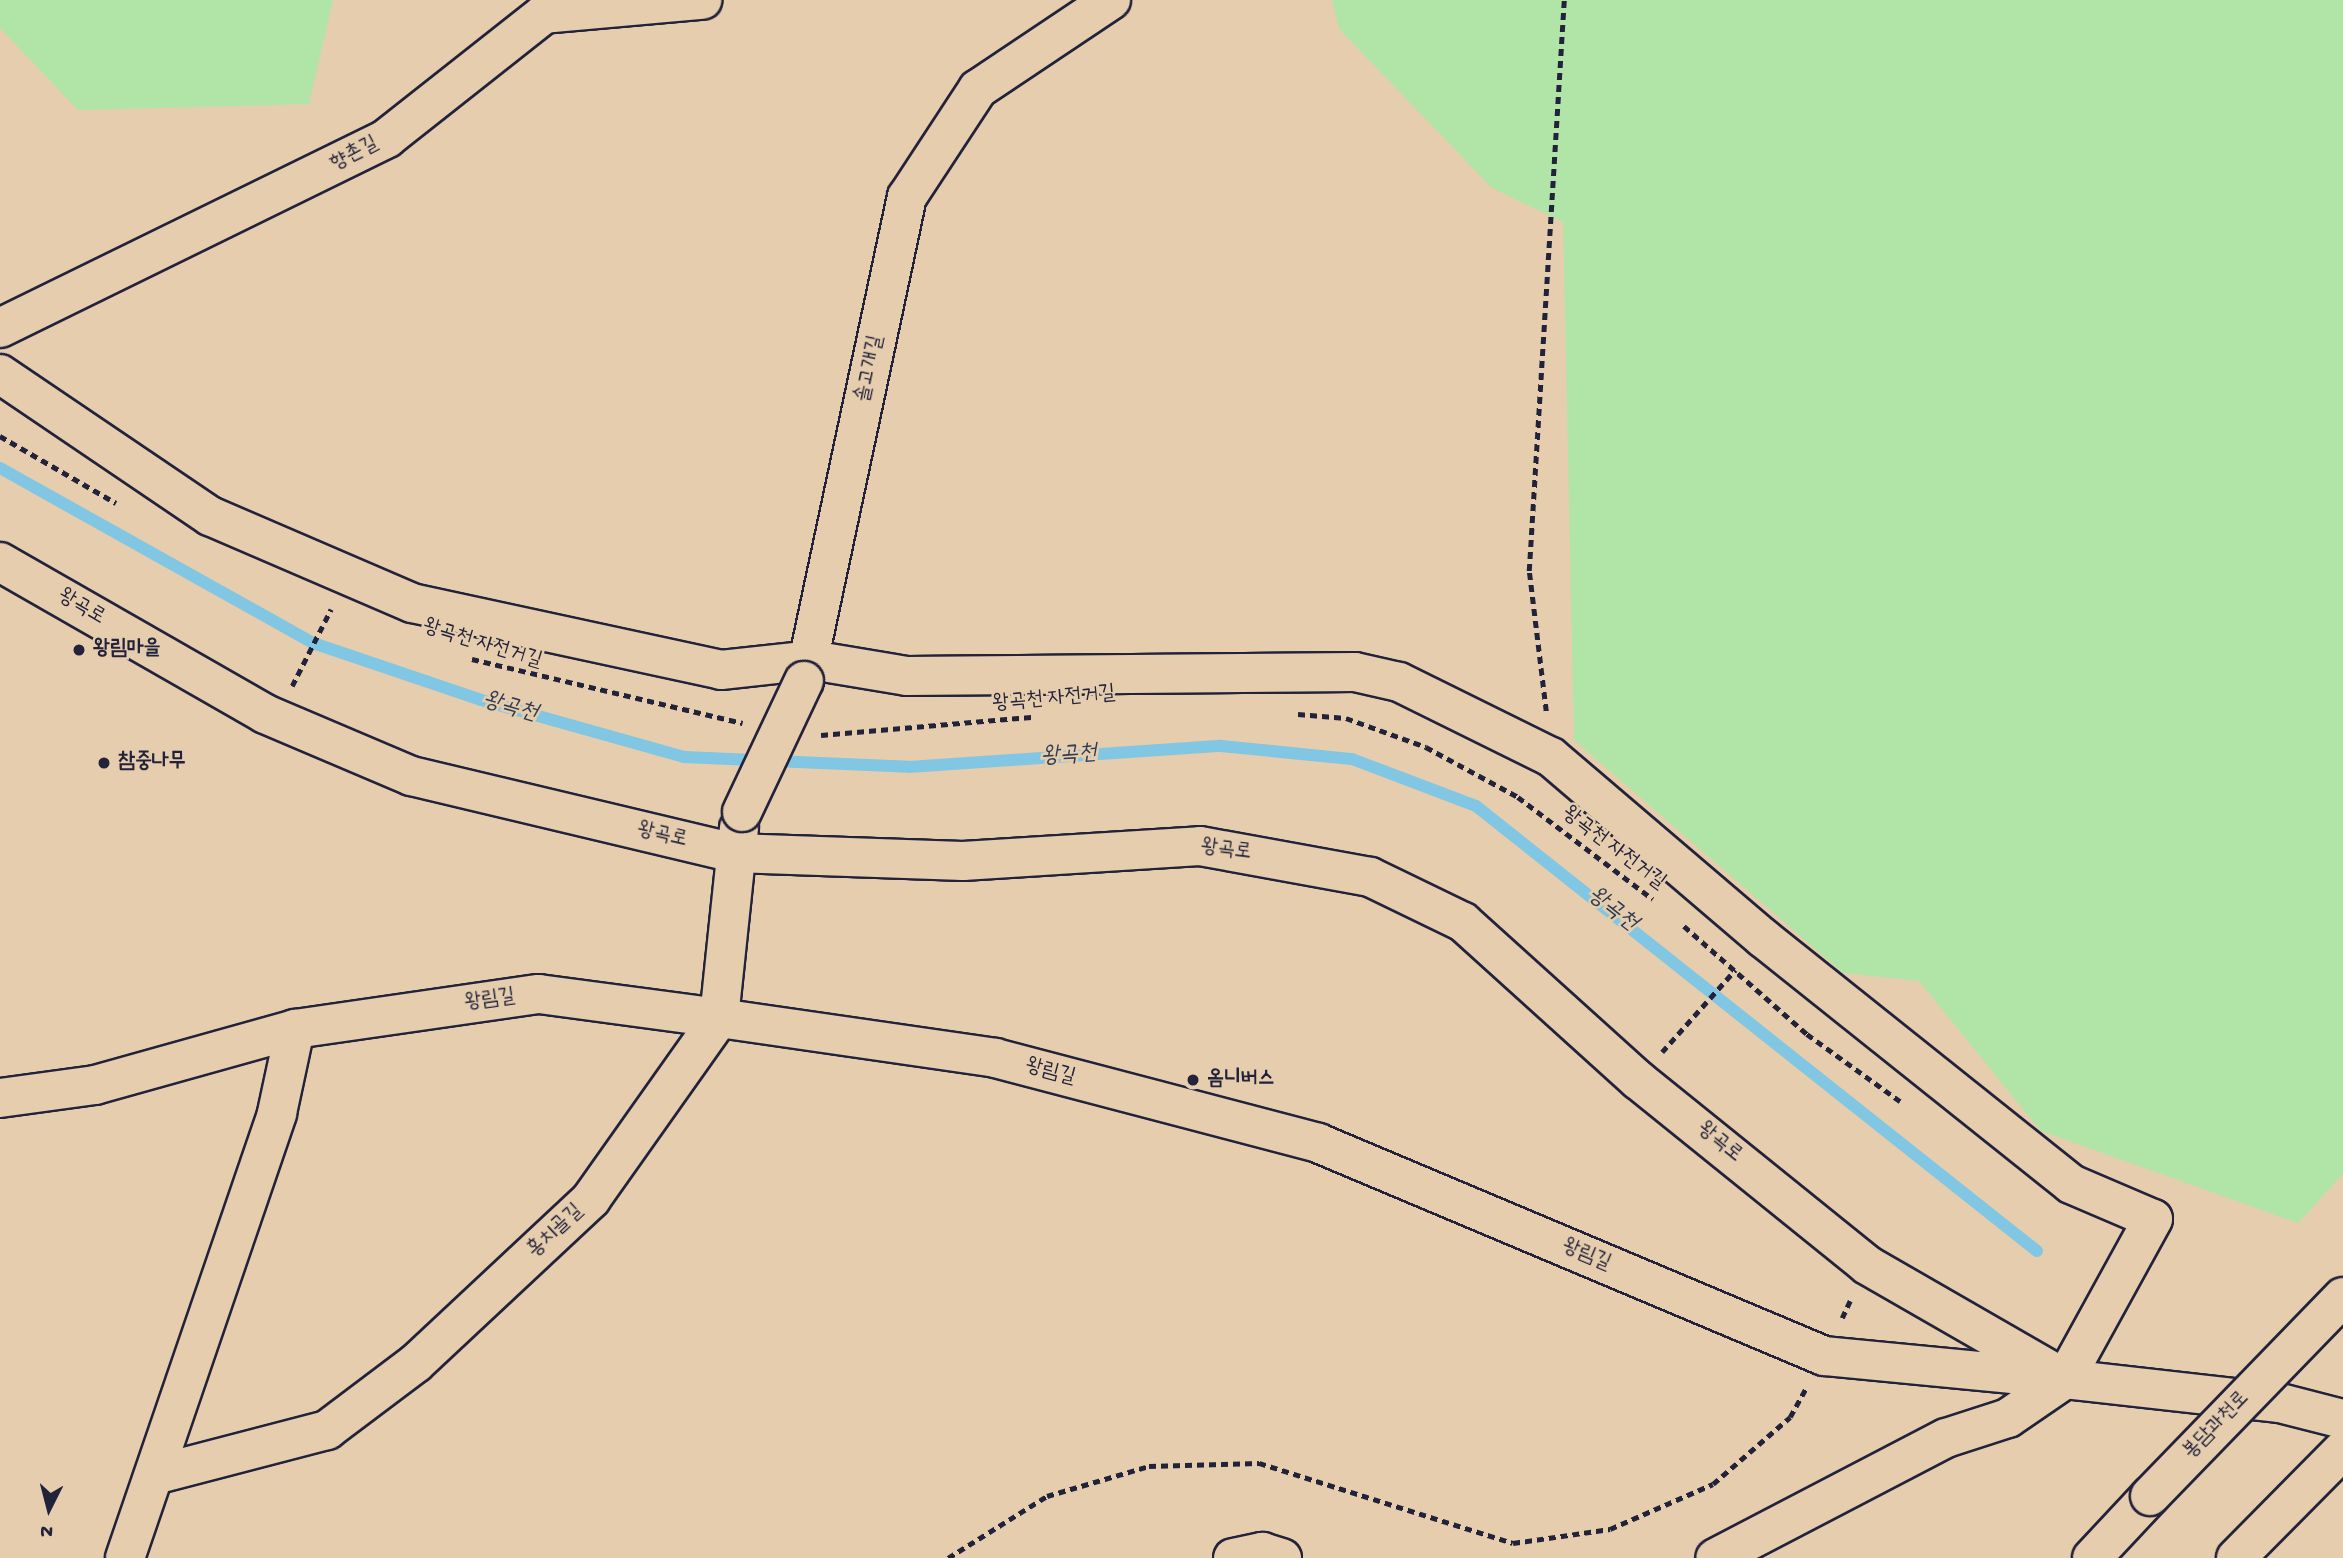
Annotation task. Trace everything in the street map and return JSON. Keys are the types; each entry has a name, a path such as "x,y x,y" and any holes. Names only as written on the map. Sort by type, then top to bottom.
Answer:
{"main road":[{"name":"향촌길","path":"0,328 387,138 544,14 702,0"},
{"name":"솔고개길","path":"734,853 742,813 807,671 907,197 978,89 1111,0"},
{"path":"0,374 210,516 412,603 721,670 907,676 1355,673 1399,682 1552,757 1763,938 2071,1184 2153,1219 2065,1379 2008,1418 1946,1438 1715,1558"},
{"name":"왕곡로","path":"0,562 265,714 411,776 734,853 963,861 1200,846 1370,877 1463,922 1638,1080 1867,1265 2065,1379 2280,1403 2343,1419"},
{"path":"719,1018 734,853"},
{"name":"왕림길","path":"0,1098 95,1085 295,1030 539,994 719,1018 995,1058 1318,1143 1824,1356 2065,1379"},
{"name":"홍치골길","path":"158,1474 327,1430 416,1363 591,1199 719,1018"},
{"path":"125,1558 158,1474 277,1113 295,1030"},
{"name":"봉담과천로","path":"2092,1558 2343,1297"},
{"path":"2236,1558 2343,1450"},
{"path":"1233,1558 1262,1552 1282,1558"}],"path":[{"path":"1552,757 1528,571 1564,0"},
{"path":"0,436 128,510"},
{"path":"320,601 344,611"},
{"path":"299,670 332,607"},
{"name":"왕곡천 자전거길","path":"461,656 758,726"},
{"name":"왕곡천 자전거길","path":"1291,714 1346,718 1426,747 1518,797 1656,901"},
{"name":"왕곡천 자전거길","path":"813,734 841,738 1045,715"},
{"name":"왕곡천 자전거길","path":"1675,919 1807,1034 1907,1107"},
{"path":"1638,1080 1763,938"},
{"path":"948,1558 1047,1496 1149,1466 1259,1463 1513,1543 1611,1529 1713,1484 1790,1417 1824,1356 1867,1265"}],"green space":[{"path":"0,0 333,0 309,104 78,110 0,28"},
{"path":"1332,0 2343,0 2343,1174 2298,1223 2041,1131 1919,981 1843,973 1574,740 1563,222 1492,188 1339,29"}],"waterway":[{"name":"왕곡천","path":"0,468 313,643 481,700 684,757 909,767 1221,746 1352,759 1476,806 2037,1251"}],"place":[{"name":"왕림마을","path":"79,650"},
{"name":"참중나무","path":"104,763"},
{"name":"옴니버스","path":"1193,1080"}]}
